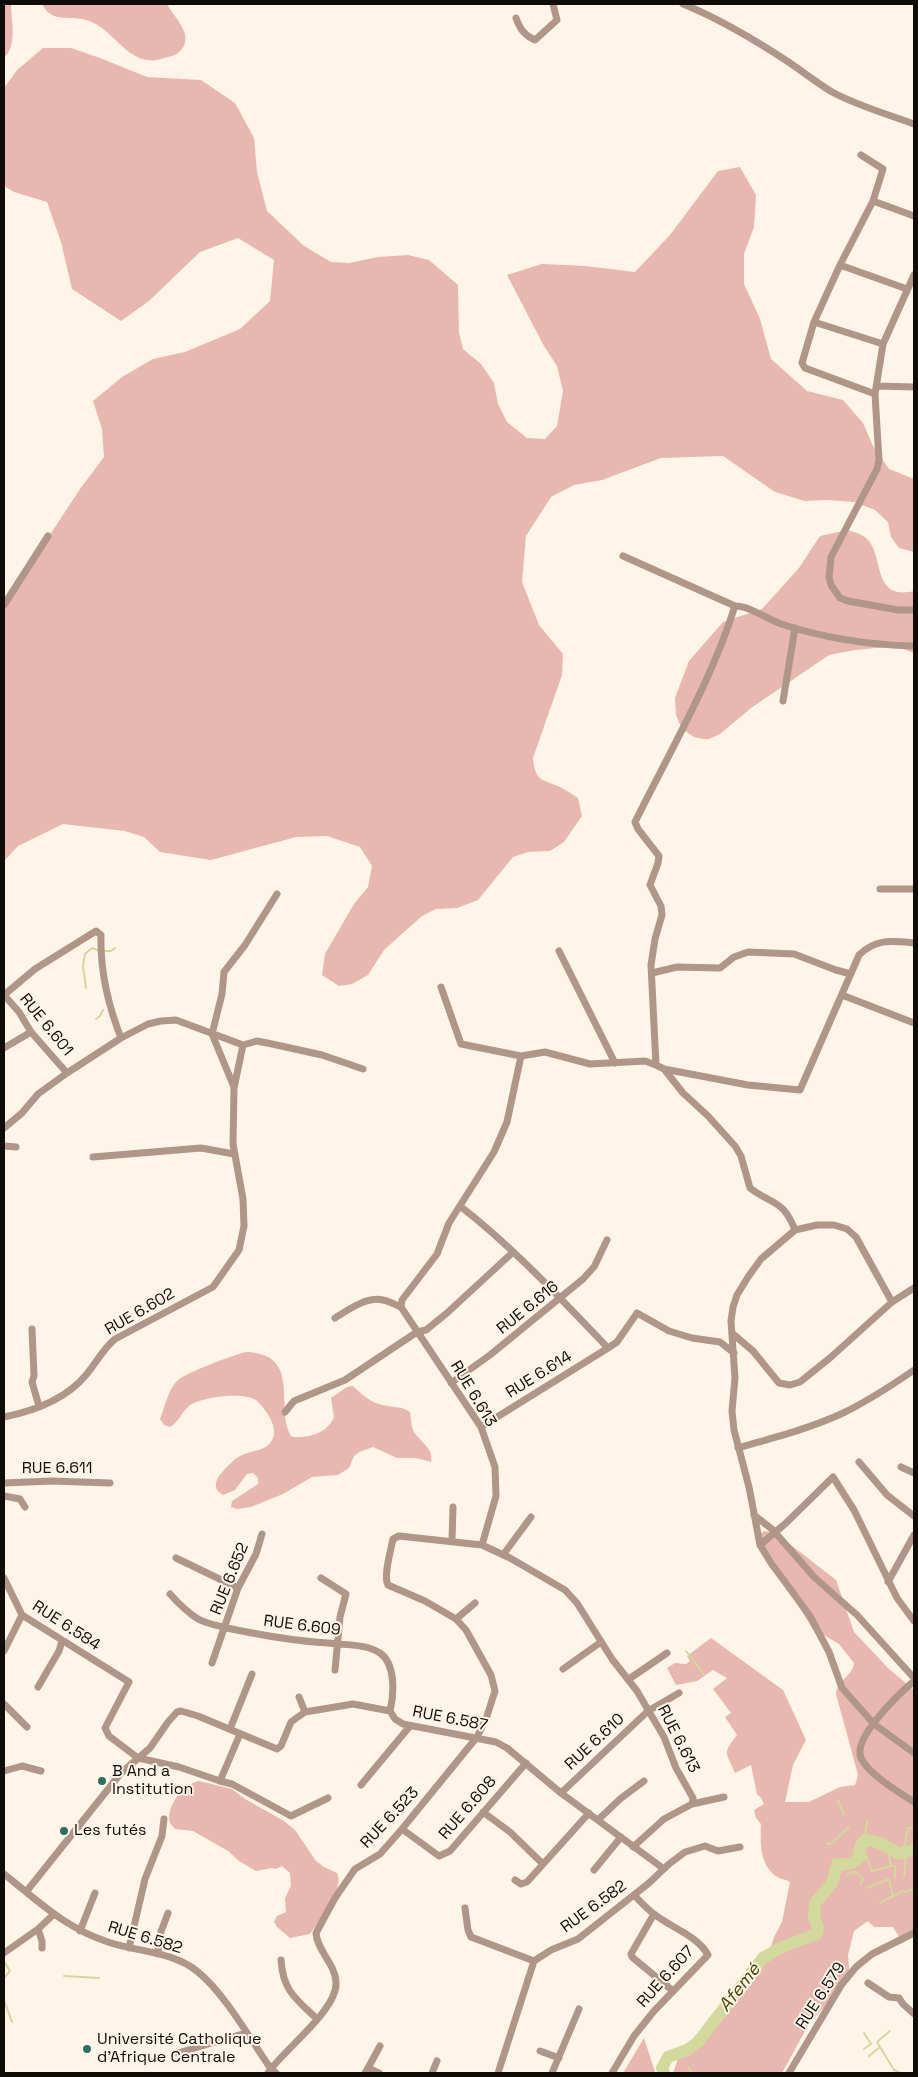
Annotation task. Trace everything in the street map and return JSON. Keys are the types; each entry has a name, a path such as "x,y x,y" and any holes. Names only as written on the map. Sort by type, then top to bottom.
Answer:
{"street":[{"path":"516,18 519,27 526,35 535,40 557,20 553,4"},
{"path":"683,4 701,11 770,50 830,91 848,100 914,124"},
{"path":"862,155 883,169 873,201 840,265 814,322 802,366 875,394"},
{"path":"873,201 914,216"},
{"path":"840,265 907,289"},
{"path":"914,275 883,344 875,394 879,460 877,468 831,557 829,577 835,592 840,598 864,605 914,610"},
{"path":"814,322 883,344"},
{"path":"876,386 914,387"},
{"path":"4,605 48,536"},
{"path":"623,556 735,606 795,628 857,642 914,646"},
{"path":"656,1065 652,973 655,939 662,915 661,906 650,885 659,856 638,830 636,822 693,709 726,634 735,606"},
{"path":"783,700 795,628"},
{"path":"880,890 914,889"},
{"path":"234,1088 212,1034 222,994 224,972 245,945 278,894"},
{"path":"4,995 35,969 96,931 101,935 101,964 106,994 121,1038"},
{"path":"442,987 460,1044 521,1056 545,1052 590,1064 645,1060 664,1069 748,1085 800,1090 859,955 876,943 886,941 914,943"},
{"path":"559,950 615,1063"},
{"path":"652,973 677,968 720,968 734,957 748,952 794,954 850,974"},
{"path":"842,994 914,1023"},
{"name":"RUE 6.601","path":"4,995 19,1012 31,1032 67,1073"},
{"path":"4,1128 22,1113 38,1094 67,1073 121,1038 148,1024 161,1021 176,1020 243,1044 257,1041 322,1056 363,1069"},
{"path":"4,1048 31,1032"},
{"path":"234,1088 243,1044"},
{"path":"335,1318 353,1307 374,1300 382,1299 402,1307 402,1300 437,1254 449,1223 494,1152 507,1122 521,1056"},
{"path":"664,1069 678,1087 735,1146 741,1156 750,1188 779,1204 789,1216 795,1230"},
{"name":"RUE 6.602","path":"4,1417 38,1406 70,1391 93,1366 106,1346 115,1339 213,1287 236,1255 243,1236 244,1226 243,1199 234,1154 234,1088"},
{"path":"4,1146 16,1147"},
{"path":"93,1157 201,1148 234,1154"},
{"path":"460,1206 486,1226 607,1347"},
{"path":"892,1302 856,1237 847,1229 817,1225 795,1230 761,1259 737,1294 732,1320 735,1378 732,1411 738,1448 760,1545 776,1571 810,1616 829,1652 842,1688 874,1724 914,1753"},
{"name":"RUE 6.616","path":"451,1383 490,1355 583,1279 594,1267 607,1240"},
{"path":"285,1412 294,1401 345,1380 418,1332 426,1330 512,1253"},
{"path":"733,1334 753,1351 779,1383 790,1385 800,1382 892,1302 914,1288"},
{"name":"RUE 6.613","path":"402,1307 481,1427 495,1467 496,1496 482,1545 565,1590 587,1617 601,1642 629,1679 664,1737 676,1768 693,1798 692,1804"},
{"name":"RUE 6.614","path":"481,1427 617,1342 637,1313 669,1331 692,1338 720,1342 734,1353"},
{"path":"32,1329 34,1376 32,1382 38,1406"},
{"path":"738,1448 807,1427 841,1414 881,1392 914,1370"},
{"path":"859,1462 887,1494 914,1516"},
{"path":"901,1467 914,1473"},
{"path":"760,1545 833,1477 854,1510 888,1582 914,1621"},
{"name":"RUE 6.611","path":"4,1483 52,1481 110,1483"},
{"path":"4,1496 20,1499 25,1507"},
{"path":"452,1540 453,1507"},
{"path":"753,1515 775,1533 814,1577 858,1615 914,1680 901,1692 874,1724 860,1746 861,1758 874,1773 914,1802"},
{"path":"503,1555 531,1517"},
{"name":"RUE 6.652","path":"212,1663 238,1588 256,1554 262,1534"},
{"path":"888,1582 914,1535"},
{"path":"475,1603 456,1619 425,1601 388,1585 386,1582 393,1539 396,1537 452,1540 482,1545"},
{"path":"176,1558 238,1588"},
{"name":"RUE 6.584","path":"4,1578 22,1615 62,1642 129,1682 105,1728 109,1736 138,1758"},
{"path":"321,1578 346,1594 340,1617 335,1670"},
{"name":"RUE 6.609","path":"170,1594 183,1608 198,1619 211,1625 259,1635 365,1648 380,1653 392,1676 393,1690 390,1711"},
{"path":"4,1651 22,1615"},
{"name":"RUE 6.523","path":"271,2072 317,2019 333,1997 336,1981 333,1969 316,1939 316,1933 336,1898 355,1869 380,1854 402,1829 477,1737 490,1710 495,1691 488,1668 466,1630 456,1619"},
{"path":"38,1687 59,1651 62,1642"},
{"path":"563,1669 601,1642"},
{"path":"629,1679 668,1653"},
{"path":"230,1729 252,1674"},
{"name":"RUE 6.610","path":"561,1793 648,1711 679,1692"},
{"path":"26,1892 121,1773 150,1748 177,1712 181,1711 192,1714 271,1747 279,1748 291,1722 304,1712 299,1697"},
{"path":"4,1704 27,1727"},
{"name":"RUE 6.587","path":"304,1712 353,1704 390,1711 395,1719 410,1726 496,1742 664,1869"},
{"path":"361,1784 410,1726"},
{"path":"220,1781 240,1734"},
{"path":"138,1758 179,1767 232,1784 291,1816 328,1798"},
{"name":"RUE 6.608","path":"402,1829 438,1856 450,1851 526,1763"},
{"path":"4,1771 22,1766 41,1771"},
{"path":"599,1820 620,1799 644,1781"},
{"path":"633,1847 664,1819 692,1804 724,1798"},
{"path":"483,1812 516,1837 543,1864"},
{"path":"515,1880 520,1884 527,1882 589,1813"},
{"path":"129,1948 145,1879 162,1836 164,1819"},
{"path":"594,1870 621,1837"},
{"name":"RUE 6.582","path":"534,1961 578,1938 634,1895 685,1852 705,1846 718,1851 740,1847"},
{"name":"RUE 6.582","path":"4,1874 53,1915 80,1930 108,1942 158,1954 184,1963 197,1971 222,1998 271,2072"},
{"path":"80,1930 95,1893"},
{"name":"RUE 6.607","path":"612,2073 634,2036 673,1991 708,1955 702,1947 654,1914 634,1895"},
{"path":"465,1908 468,1930 471,1937 534,1961 498,2073"},
{"path":"158,1954 159,1937 168,1913"},
{"path":"654,1914 631,1954 634,1960 673,1991"},
{"path":"4,1952 38,1929 53,1915"},
{"path":"38,1929 42,1948"},
{"name":"RUE 6.579","path":"789,2073 842,1984 856,1966 872,1954 914,1933"},
{"path":"280,1960 282,1974 292,1996 317,2019"},
{"path":"868,1984 889,1997 899,1998 914,2014"},
{"path":"552,2073 579,2009"},
{"path":"178,2053 246,2033"},
{"path":"379,2073 367,2071 380,2046"},
{"path":"540,2051 559,2058"},
{"path":"432,2073 437,2061"}],"shaded area":[{"path":"4,4 11,4 13,33 11,46 4,58"},
{"path":"42,4 167,4 183,28 185,41 183,47 175,55 152,60 141,59 124,48 99,26 83,19 51,15"},
{"path":"43,48 71,48 147,77 201,80 235,103 254,138 257,172 267,211 304,246 331,262 349,263 378,257 408,255 429,260 458,285 459,333 463,349 481,364 494,383 498,404 507,422 527,438 545,439 557,426 563,391 557,366 544,346 507,275 542,264 585,266 635,272 670,235 718,171 740,167 756,195 754,227 744,254 744,284 760,319 771,359 807,391 843,400 863,423 873,446 889,469 914,479 914,552 899,548 891,537 888,522 875,510 854,502 805,501 775,492 723,456 661,458 602,480 574,485 551,497 526,536 522,582 539,625 563,654 562,675 533,758 535,771 540,778 578,798 582,816 564,842 550,851 528,852 513,857 478,900 457,908 436,909 422,916 384,950 368,975 352,984 339,986 322,975 325,954 354,904 368,887 372,866 360,847 327,836 296,837 211,860 160,852 144,837 125,831 63,824 18,846 4,861 4,605 80,489 104,457 102,429 93,401 122,377 153,359 185,352 240,329 270,301 274,260 238,238 200,252 149,301 121,321 72,289 61,242 47,202 14,192 4,186 4,88 17,70"},
{"path":"847,530 861,535 868,540 873,547 881,576 891,590 901,592 914,591 914,653 896,646 829,655 751,708 720,734 709,739 703,739 694,737 682,729 676,715 675,698 689,661 723,622 762,609 799,568 820,536"},
{"path":"246,1352 264,1355 275,1362 281,1373 284,1385 287,1426 292,1437 310,1436 327,1427 334,1417 331,1398 347,1387 353,1386 375,1403 402,1408 410,1412 413,1430 429,1449 431,1462 416,1458 397,1458 373,1447 354,1456 349,1468 338,1475 312,1477 283,1494 251,1507 238,1509 231,1507 232,1501 258,1484 258,1478 253,1473 247,1474 235,1490 223,1495 216,1489 217,1481 224,1470 236,1459 247,1453 264,1448 270,1443 274,1431 273,1424 262,1406 257,1401 243,1396 222,1396 193,1403 176,1423 170,1427 164,1425 160,1419 169,1393 178,1380 190,1373"},
{"path":"764,1531 791,1545 836,1580 854,1632 889,1669 914,1690 914,1933 901,1940 893,1927 874,1927 868,1921 854,1931 848,1955 850,1980 810,2022 782,2073 673,2073 678,2059 701,2044 767,1960 774,1937 782,1922 790,1882 779,1878 773,1873 768,1868 762,1855 761,1824 756,1818 754,1810 764,1804 757,1794 751,1765 735,1773 727,1754 729,1746 737,1735 725,1717 731,1713 713,1689 727,1678 713,1670 697,1681 676,1685 667,1668 675,1663 686,1664 690,1661 687,1656 711,1638 783,1690 806,1740 793,1765 785,1802 809,1802 840,1787 855,1785 858,1775 836,1694 839,1685 851,1671 854,1663 839,1644 812,1628 756,1537"},
{"path":"199,1781 232,1789 245,1799 284,1821 295,1830 316,1861 337,1873 339,1880 334,1896 310,1934 290,1938 274,1922 277,1916 286,1912 285,1898 291,1886 290,1873 282,1866 276,1869 256,1871 239,1861 228,1851 193,1831 175,1829 170,1824 170,1810 177,1797 187,1786"},
{"path":"644,2038 655,2072 658,2073 623,2073"}],"waterway":[{"path":"86,988 83,966 85,954 92,948 100,951"},
{"path":"104,951 111,951 115,948"},
{"path":"96,1019 103,1010"},
{"path":"686,1651 704,1674"},
{"path":"838,1801 844,1814"},
{"path":"867,1822 865,1835 867,1840"},
{"path":"827,1844 832,1843 849,1827"},
{"path":"903,1854 908,1828 914,1828"},
{"name":"Afemé","path":"664,2073 662,2068 668,2057 687,2050 698,2042 763,1958 780,1948 817,1934 818,1928 814,1916 815,1903 832,1883 837,1864 850,1863 858,1859 861,1856 859,1853 861,1845 865,1840 880,1843 901,1854 914,1849"},
{"path":"887,1845 891,1866 895,1866 895,1878"},
{"path":"863,1857 867,1858 872,1871 891,1866"},
{"path":"904,1876 906,1857"},
{"path":"847,1875 854,1871 863,1879 860,1884"},
{"path":"867,1888 889,1879 893,1897"},
{"path":"880,1903 903,1891 906,1892 914,1889"},
{"path":"4,1961 10,1971 4,1978"},
{"path":"64,1976 99,1978"},
{"path":"4,2000 12,2022"},
{"path":"890,2031 877,2042 894,2070 901,2073"},
{"path":"864,2033 871,2044 864,2049"},
{"path":"869,2056 880,2047"},
{"path":"688,2067 692,2073"}],"place":[{"name":"B And a Institution","path":"102,1781"},
{"name":"Les futés","path":"64,1831"},
{"name":"Université Catholique d'Afrique Centrale","path":"87,2049"}]}
